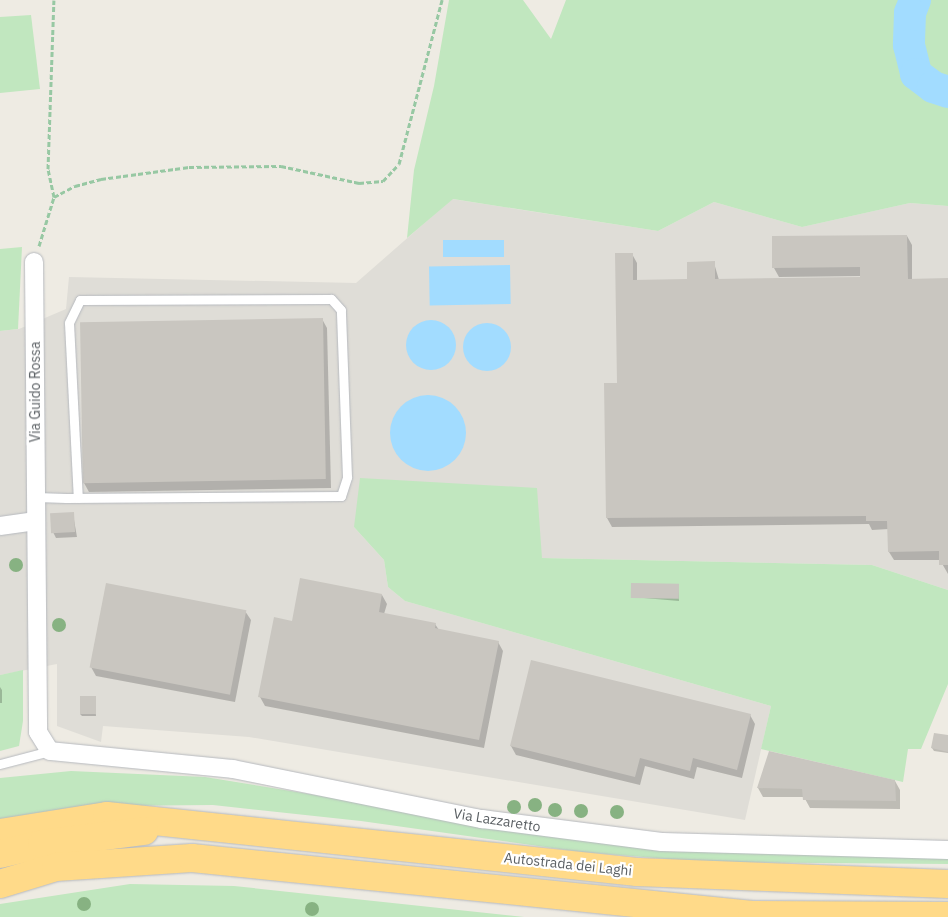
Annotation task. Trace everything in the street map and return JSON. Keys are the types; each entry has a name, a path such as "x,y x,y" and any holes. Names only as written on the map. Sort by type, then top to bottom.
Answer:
{"highway":[{"path":"0,832 107,816 190,825"},
{"path":"0,854 42,844 190,825"},
{"name":"Autostrada dei Laghi","path":"190,825 637,872 948,884"},
{"path":"0,884 56,868 192,858 752,915 948,916"}],"street":[{"name":"Via Guido Rossa","path":"34,262 38,732 50,751"},
{"path":"0,526 36,521"},
{"name":"Via Lazzaretto","path":"50,751 233,769 482,819 662,842 948,850"}],"lane":[{"path":"36,497 78,498 341,496 347,477 342,310 331,299 80,300 69,323 78,498"},
{"path":"0,764 50,751"}],"path":[{"path":"34,262 54,197 48,169 54,0"},
{"path":"54,197 75,186 101,179 189,167 281,166 359,183 383,181 399,164 442,0"}],"shaded area":[{"path":"452,199 658,231 714,202 802,227 910,203 948,206 948,590 872,565 542,558 354,527 384,560 388,587 405,601 771,706 745,820 249,737 103,726 101,742 57,726 57,664 0,675 0,331 19,329 66,309 69,277 356,283"}],"green space":[{"path":"449,0 523,0 551,39 566,0 909,0 900,38 903,68 915,88 948,101 948,206 910,203 802,227 714,202 658,231 453,199 407,238 414,170 434,86"},
{"path":"925,0 948,0 948,82 930,70 921,50 920,15"},
{"path":"31,15 40,89 0,93 0,17"},
{"path":"22,247 18,329 0,331 0,249"},
{"path":"360,478 537,488 542,558 872,565 948,590 948,684 921,749 908,749 903,782 761,749 771,706 405,601 388,587 384,560 354,527"},
{"path":"23,670 23,721 19,746 0,751 0,675"},
{"path":"71,771 205,777 658,851 948,857 948,864 706,862 581,852 361,821 213,805 104,806 0,820 0,778"},
{"path":"130,884 234,886 524,917 0,917 0,904"}],"water":[{"path":"443,240 504,240 504,257 443,257"},
{"path":"510,265 511,304 430,305 429,266"},
{"path":"431,320 445,324 452,331 456,345 452,359 445,366 431,370 417,366 410,359 406,345 410,331 417,324"},
{"path":"482,323 492,323 501,327 507,333 510,338 510,356 501,367 492,371 482,371 473,367 467,361 463,352 463,342 467,333 473,327"},
{"path":"428,395 443,398 455,406 463,418 466,433 463,448 455,460 443,468 428,471 413,468 401,460 393,448 390,433 393,418 401,406 413,398"}],"building":[{"path":"907,235 908,279 948,278 948,565 939,565 939,551 888,552 887,521 866,521 866,516 606,518 604,383 617,383 615,253 633,253 633,280 687,279 687,262 715,261 715,279 860,277 860,267 772,268 772,236"},
{"path":"323,318 326,479 83,483 80,322"},
{"path":"74,512 75,532 51,533 50,513"},
{"path":"300,578 382,594 379,612 436,623 435,628 499,641 479,740 258,697 274,617 292,621"},
{"path":"106,583 246,610 230,695 90,667"},
{"path":"631,583 679,584 679,599 631,598"},
{"path":"531,660 751,714 737,770 693,758 690,771 640,758 635,777 510,746"},
{"path":"80,696 96,696 96,714 80,714"},
{"path":"934,733 948,735 948,752 931,748"},
{"path":"769,751 895,780 896,801 803,800 802,789 757,788"}],"waterway":[{"path":"915,0 910,13 909,45 916,74 933,87 948,92"}]}
